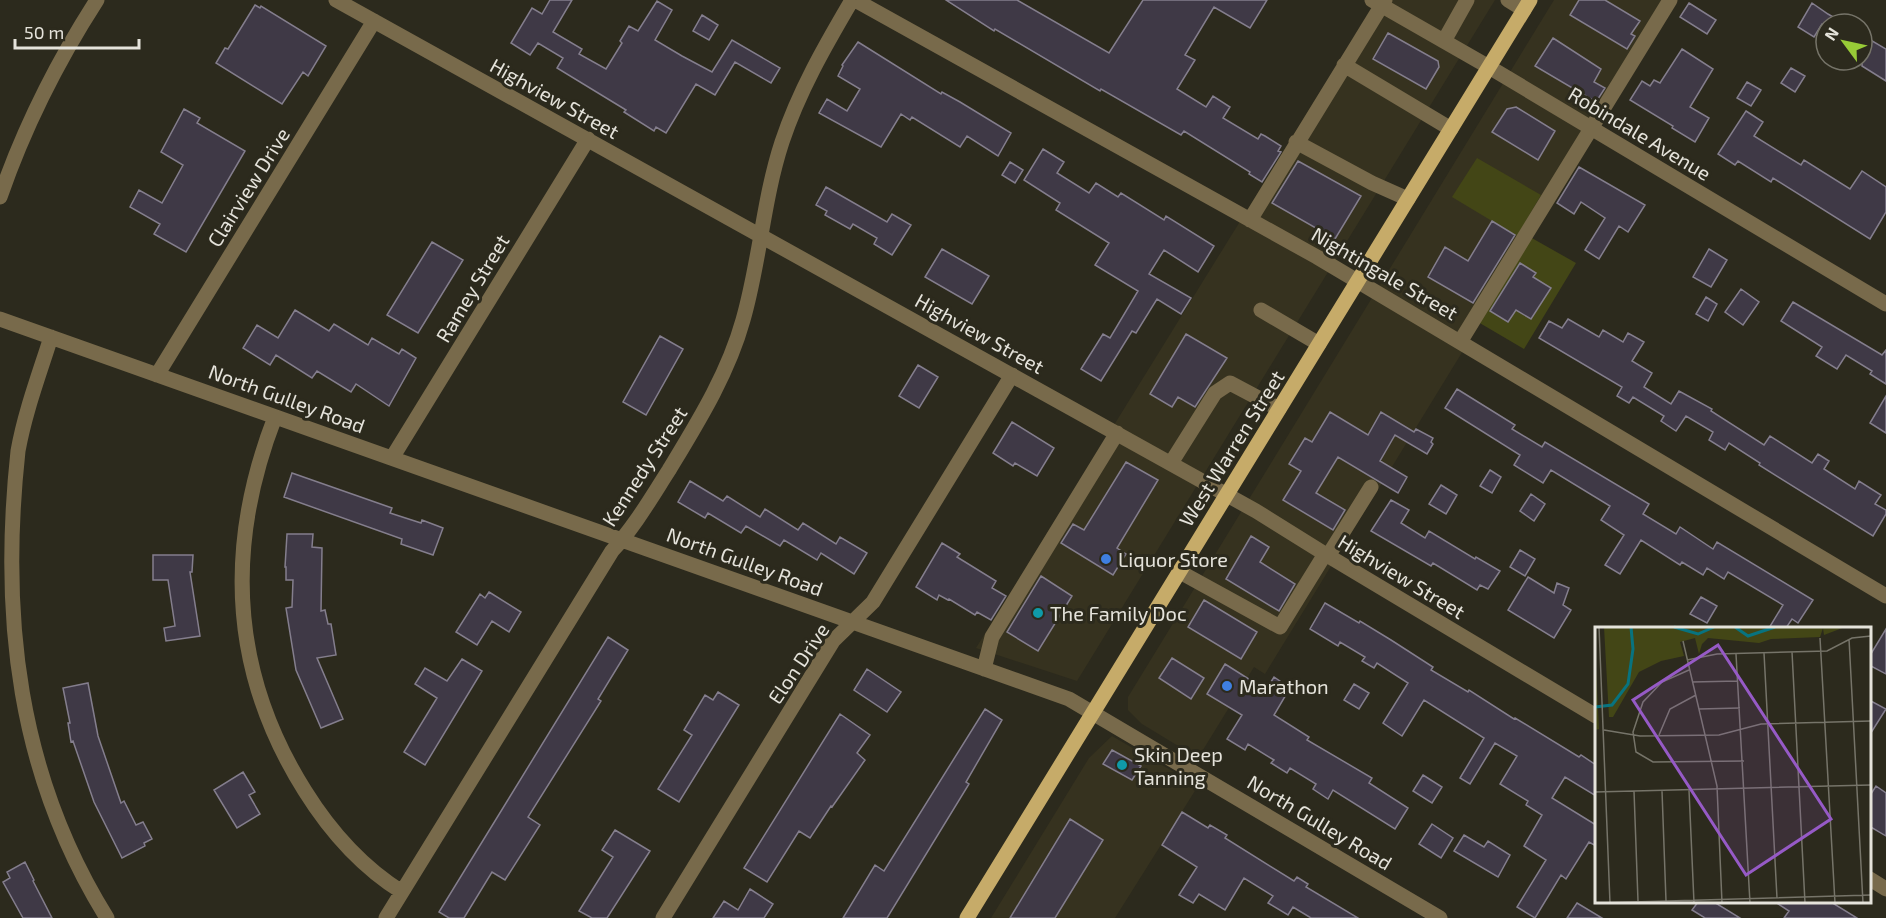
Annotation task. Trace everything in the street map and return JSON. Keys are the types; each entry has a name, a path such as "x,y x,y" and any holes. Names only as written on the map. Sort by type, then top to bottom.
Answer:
{"main road":[{"name":"West Warren Street","path":"967,918 1527,5"}],"street":[{"path":"0,197 48,84 97,0"},
{"name":"Highview Street","path":"336,0 1256,511 1595,715"},
{"name":"Nightingale Street","path":"853,0 1358,281 1886,596"},
{"name":"Kennedy Street","path":"386,918 612,551 634,526 691,435 718,384 744,318 772,175 791,117 816,63 853,0"},
{"path":"1444,41 1467,0"},
{"path":"1508,0 1527,5"},
{"path":"1460,342 1670,0"},
{"path":"1250,220 1344,65 1379,2"},
{"name":"Robindale Avenue","path":"1379,2 1886,304"},
{"name":"Clairview Drive","path":"157,375 374,21"},
{"path":"1344,65 1451,129"},
{"name":"Ramey Street","path":"392,458 588,139"},
{"path":"1296,142 1408,199"},
{"path":"1261,310 1319,344"},
{"name":"North Gulley Road","path":"0,319 1069,699 1440,918"},
{"path":"51,338 33,392 18,449 11,494 6,552 6,604 10,649 17,694 30,749 48,803 71,855 107,918"},
{"name":"Elon Drive","path":"663,918 833,641 873,602 1012,375"},
{"path":"1171,463 1215,393 1230,383 1279,409"},
{"path":"275,417 262,450 253,484 243,545 243,616 255,677 265,711 279,744 313,804 335,833 360,859 380,878 402,892"},
{"path":"984,669 992,637 1117,433"},
{"path":"1180,572 1280,627 1371,487"},
{"path":"1871,880 1886,889"}],"shaded area":[{"path":"1377,0 1495,0 1077,681 976,648"},
{"path":"1554,0 1678,0 1265,674 1254,667 1198,758 1142,724 1128,710 1128,697"},
{"path":"1112,736 1198,786 1115,918 991,918 1089,758"}],"green space":[{"path":"1477,158 1541,195 1517,236 1452,197"},
{"path":"1530,237 1576,263 1524,349 1478,322"}],"building":[{"path":"550,0 572,0 553,32 582,49 579,54 606,69 622,43 620,41 629,26 638,31 657,1 672,10 655,40 682,56 712,72 732,40 780,68 771,83 735,62 715,95 696,84 666,133 656,127 654,131 624,112 626,110 557,68 563,58 538,43 530,55 511,43 532,8 542,14"},
{"path":"946,0 1017,0 1109,53 1143,0 1267,0 1250,28 1214,7 1185,55 1195,60 1177,89 1206,107 1213,96 1230,107 1223,118 1258,139 1261,134 1265,136 1281,146 1278,151 1281,152 1262,182 1249,174 1250,172 1184,131 1181,135 1101,89 1100,91 995,29 994,31"},
{"path":"1579,0 1605,0 1640,21 1631,34 1635,36 1627,49 1570,15"},
{"path":"1689,3 1716,20 1707,34 1680,17"},
{"path":"1812,3 1825,12 1814,12 1814,37 1798,27"},
{"path":"255,5 260,8 261,6 326,46 308,76 303,72 282,104 216,63 225,48 228,49"},
{"path":"702,15 718,25 709,40 693,31"},
{"path":"1388,33 1438,61 1439,67 1426,89 1373,59"},
{"path":"1553,38 1601,69 1594,82 1605,88 1596,102 1535,66"},
{"path":"858,42 941,94 942,92 960,102 1011,133 998,156 967,136 960,147 912,117 910,120 901,114 881,147 819,113 827,99 847,111 860,89 838,76 842,65"},
{"path":"1874,42 1886,49 1886,81 1872,72 1874,72"},
{"path":"1682,49 1713,69 1690,107 1709,118 1695,142 1630,100 1642,81 1650,86 1654,80 1660,83"},
{"path":"1791,68 1805,76 1795,92 1781,83"},
{"path":"1747,82 1761,90 1751,106 1737,98"},
{"path":"1516,107 1555,131 1538,160 1492,132 1507,109"},
{"path":"184,109 200,118 197,123 245,151 186,252 154,234 160,224 130,207 139,190 162,203 183,165 161,152"},
{"path":"1746,111 1763,122 1754,136 1801,165 1804,160 1850,189 1862,171 1886,187 1886,212 1870,239 1773,178 1771,182 1738,161 1735,165 1718,154"},
{"path":"1043,149 1064,162 1057,173 1089,193 1096,183 1118,197 1121,193 1164,220 1166,216 1214,246 1198,272 1164,250 1149,274 1191,298 1181,314 1157,299 1136,333 1132,331 1101,381 1081,369 1103,334 1110,338 1138,291 1095,265 1109,243 1056,210 1060,203 1024,180"},
{"path":"1298,161 1361,196 1335,239 1272,203"},
{"path":"1010,162 1023,170 1015,183 1002,175"},
{"path":"1579,167 1645,205 1628,232 1619,226 1599,259 1585,250 1605,218 1581,202 1574,214 1557,203"},
{"path":"826,187 887,222 892,214 911,225 892,255 874,244 877,238 853,224 850,229 825,215 827,211 816,205"},
{"path":"1492,221 1515,235 1473,303 1428,277 1445,247 1468,261"},
{"path":"432,242 463,260 418,333 387,315"},
{"path":"942,249 989,276 972,304 925,277"},
{"path":"1709,249 1727,260 1711,287 1693,277"},
{"path":"1520,263 1536,273 1533,277 1551,288 1531,319 1516,310 1508,322 1490,311"},
{"path":"1741,289 1759,302 1743,325 1725,312"},
{"path":"1706,297 1717,304 1708,321 1696,314"},
{"path":"1793,302 1882,355 1886,350 1886,384 1870,374 1872,371 1846,355 1837,369 1816,356 1822,347 1781,321"},
{"path":"295,310 329,331 334,324 368,345 372,338 399,354 402,349 416,358 389,406 356,384 351,392 317,371 312,378 276,355 270,365 243,348 257,325 278,338"},
{"path":"1568,319 1599,337 1603,330 1623,342 1628,333 1644,342 1632,361 1652,373 1644,387 1671,404 1679,391 1712,409 1711,411 1764,445 1770,436 1812,463 1818,454 1829,461 1824,469 1855,489 1859,481 1881,495 1875,504 1886,510 1886,514 1873,536 1759,465 1760,463 1729,443 1725,450 1709,440 1713,432 1686,416 1676,431 1661,421 1664,416 1633,397 1629,403 1617,396 1622,387 1539,338 1549,321 1562,328"},
{"path":"1186,334 1227,358 1195,407 1178,397 1172,407 1150,394"},
{"path":"660,336 683,349 646,415 623,402"},
{"path":"918,365 938,377 919,408 899,396"},
{"path":"1457,389 1515,425 1512,429 1542,447 1545,442 1649,504 1643,514 1676,534 1680,527 1713,549 1717,542 1813,600 1798,623 1792,619 1787,627 1770,627 1783,605 1728,572 1724,579 1707,568 1703,575 1682,562 1680,565 1641,540 1620,574 1605,565 1624,535 1601,520 1610,506 1551,470 1543,483 1514,465 1520,455 1445,408"},
{"path":"1886,396 1886,433 1870,423"},
{"path":"1330,412 1368,435 1381,412 1414,432 1416,429 1433,438 1431,442 1433,444 1427,454 1395,435 1380,461 1407,477 1398,493 1338,457 1316,493 1345,510 1333,530 1283,500 1301,471 1289,464 1305,438 1312,442"},
{"path":"1012,422 1054,448 1037,476 1015,463 1013,466 993,453"},
{"path":"1126,462 1158,480 1117,548 1126,554 1113,575 1061,543 1073,524 1084,530"},
{"path":"1490,470 1501,477 1492,493 1480,486"},
{"path":"292,473 392,508 390,513 421,523 422,520 443,528 433,555 401,544 402,539 284,497"},
{"path":"690,481 723,501 727,496 760,517 765,509 798,530 803,523 836,544 840,537 867,553 854,574 821,553 817,560 784,540 780,546 746,526 741,533 708,513 705,518 678,502"},
{"path":"1441,485 1457,495 1446,514 1429,504"},
{"path":"1531,494 1545,504 1534,521 1520,511"},
{"path":"1391,500 1409,510 1401,523 1425,538 1429,531 1475,559 1476,557 1500,571 1488,589 1480,585 1477,590 1433,563 1431,566 1371,531"},
{"path":"287,534 313,534 312,547 322,548 321,611 325,610 328,624 331,624 336,655 317,658 343,719 321,728 296,670 286,608 292,607 293,580 286,580"},
{"path":"1251,536 1269,547 1260,562 1295,584 1279,611 1226,579"},
{"path":"942,543 960,554 957,557 996,581 992,588 1006,596 991,620 977,612 975,615 939,595 937,600 916,587"},
{"path":"1520,550 1535,559 1525,576 1510,567"},
{"path":"153,555 193,555 192,572 190,572 200,636 166,641 164,628 175,626 168,580 153,580"},
{"name":"The Family Doc","path":"1041,576 1072,596 1038,651 1007,632"},
{"path":"1528,577 1554,593 1557,583 1569,588 1563,605 1571,610 1554,638 1508,610"},
{"path":"489,592 521,612 509,632 492,621 477,645 456,632 480,594 485,598"},
{"path":"1701,597 1717,606 1707,623 1690,614"},
{"path":"1204,600 1257,632 1241,659 1188,627"},
{"path":"1325,603 1391,640 1433,667 1431,670 1595,764 1595,795 1565,777 1552,798 1595,824 1595,845 1589,842 1566,879 1561,875 1535,918 1517,907 1546,860 1524,846 1542,815 1526,805 1528,801 1500,784 1517,756 1495,743 1470,784 1460,778 1484,738 1424,700 1402,736 1383,723 1408,683 1377,663 1374,668 1362,661 1365,657 1340,642 1338,646 1310,629"},
{"path":"1886,629 1886,674 1871,666 1871,654"},
{"path":"608,637 628,650 598,699 601,701 528,817 540,825 505,880 492,872 464,918 449,918 439,912"},
{"name":"Marathon","path":"1172,658 1204,678 1191,699 1159,678"},
{"path":"462,659 482,671 425,765 404,752 437,698 415,684 425,668 447,681"},
{"path":"1225,664 1266,690 1274,677 1290,688 1274,715 1309,737 1307,740 1372,778 1369,783 1408,808 1395,829 1333,790 1328,799 1313,789 1316,784 1290,768 1287,773 1271,763 1274,760 1248,744 1245,750 1227,739 1242,715 1207,694"},
{"path":"867,669 901,692 887,712 854,690"},
{"path":"88,683 98,736 121,803 124,801 136,825 143,822 152,839 144,843 145,846 122,858 94,802 73,741 71,742 63,688"},
{"path":"1354,684 1369,693 1359,709 1344,700"},
{"path":"718,692 739,705 679,802 658,789 692,735 684,730 705,695 713,700"},
{"path":"1871,701 1886,709 1871,733"},
{"path":"985,709 1002,720 966,782 969,784 887,918 843,918 875,865 884,871"},
{"path":"840,714 870,735 857,753 865,760 810,838 799,831 767,882 744,868"},
{"name":"Skin Deep Tanning","path":"1112,750 1141,766 1132,780 1103,764"},
{"path":"243,772 255,792 249,795 260,814 237,828 214,790"},
{"path":"1423,775 1442,787 1432,803 1413,791"},
{"path":"1876,786 1886,793 1886,836 1871,827 1871,794"},
{"path":"1182,812 1208,828 1210,825 1227,835 1225,838 1294,881 1297,877 1308,884 1306,887 1358,918 1311,918 1293,907 1288,915 1268,903 1273,896 1244,878 1225,910 1199,894 1193,903 1179,895 1197,867 1162,845"},
{"path":"1070,819 1103,840 1055,918 1010,918"},
{"path":"1432,824 1453,838 1441,858 1419,844"},
{"path":"615,830 650,851 607,918 592,918 579,911 613,857 602,850"},
{"path":"1464,835 1484,847 1488,841 1510,855 1498,877 1454,851"},
{"path":"25,862 52,918 23,918 3,882 10,878 7,872"},
{"path":"750,889 773,904 764,918 713,918 724,901 738,910"},
{"path":"1577,903 1602,918 1567,918"},
{"path":"1697,903 1716,903 1740,918 1705,918 1692,910"},
{"path":"1777,903 1833,903 1857,918 1784,918 1789,911"}],"place":[{"name":"Liquor Store","path":"1106,559"},
{"name":"The Family Doc","path":"1038,613"},
{"name":"Marathon","path":"1227,686"},
{"name":"Skin Deep Tanning","path":"1122,765"}]}
